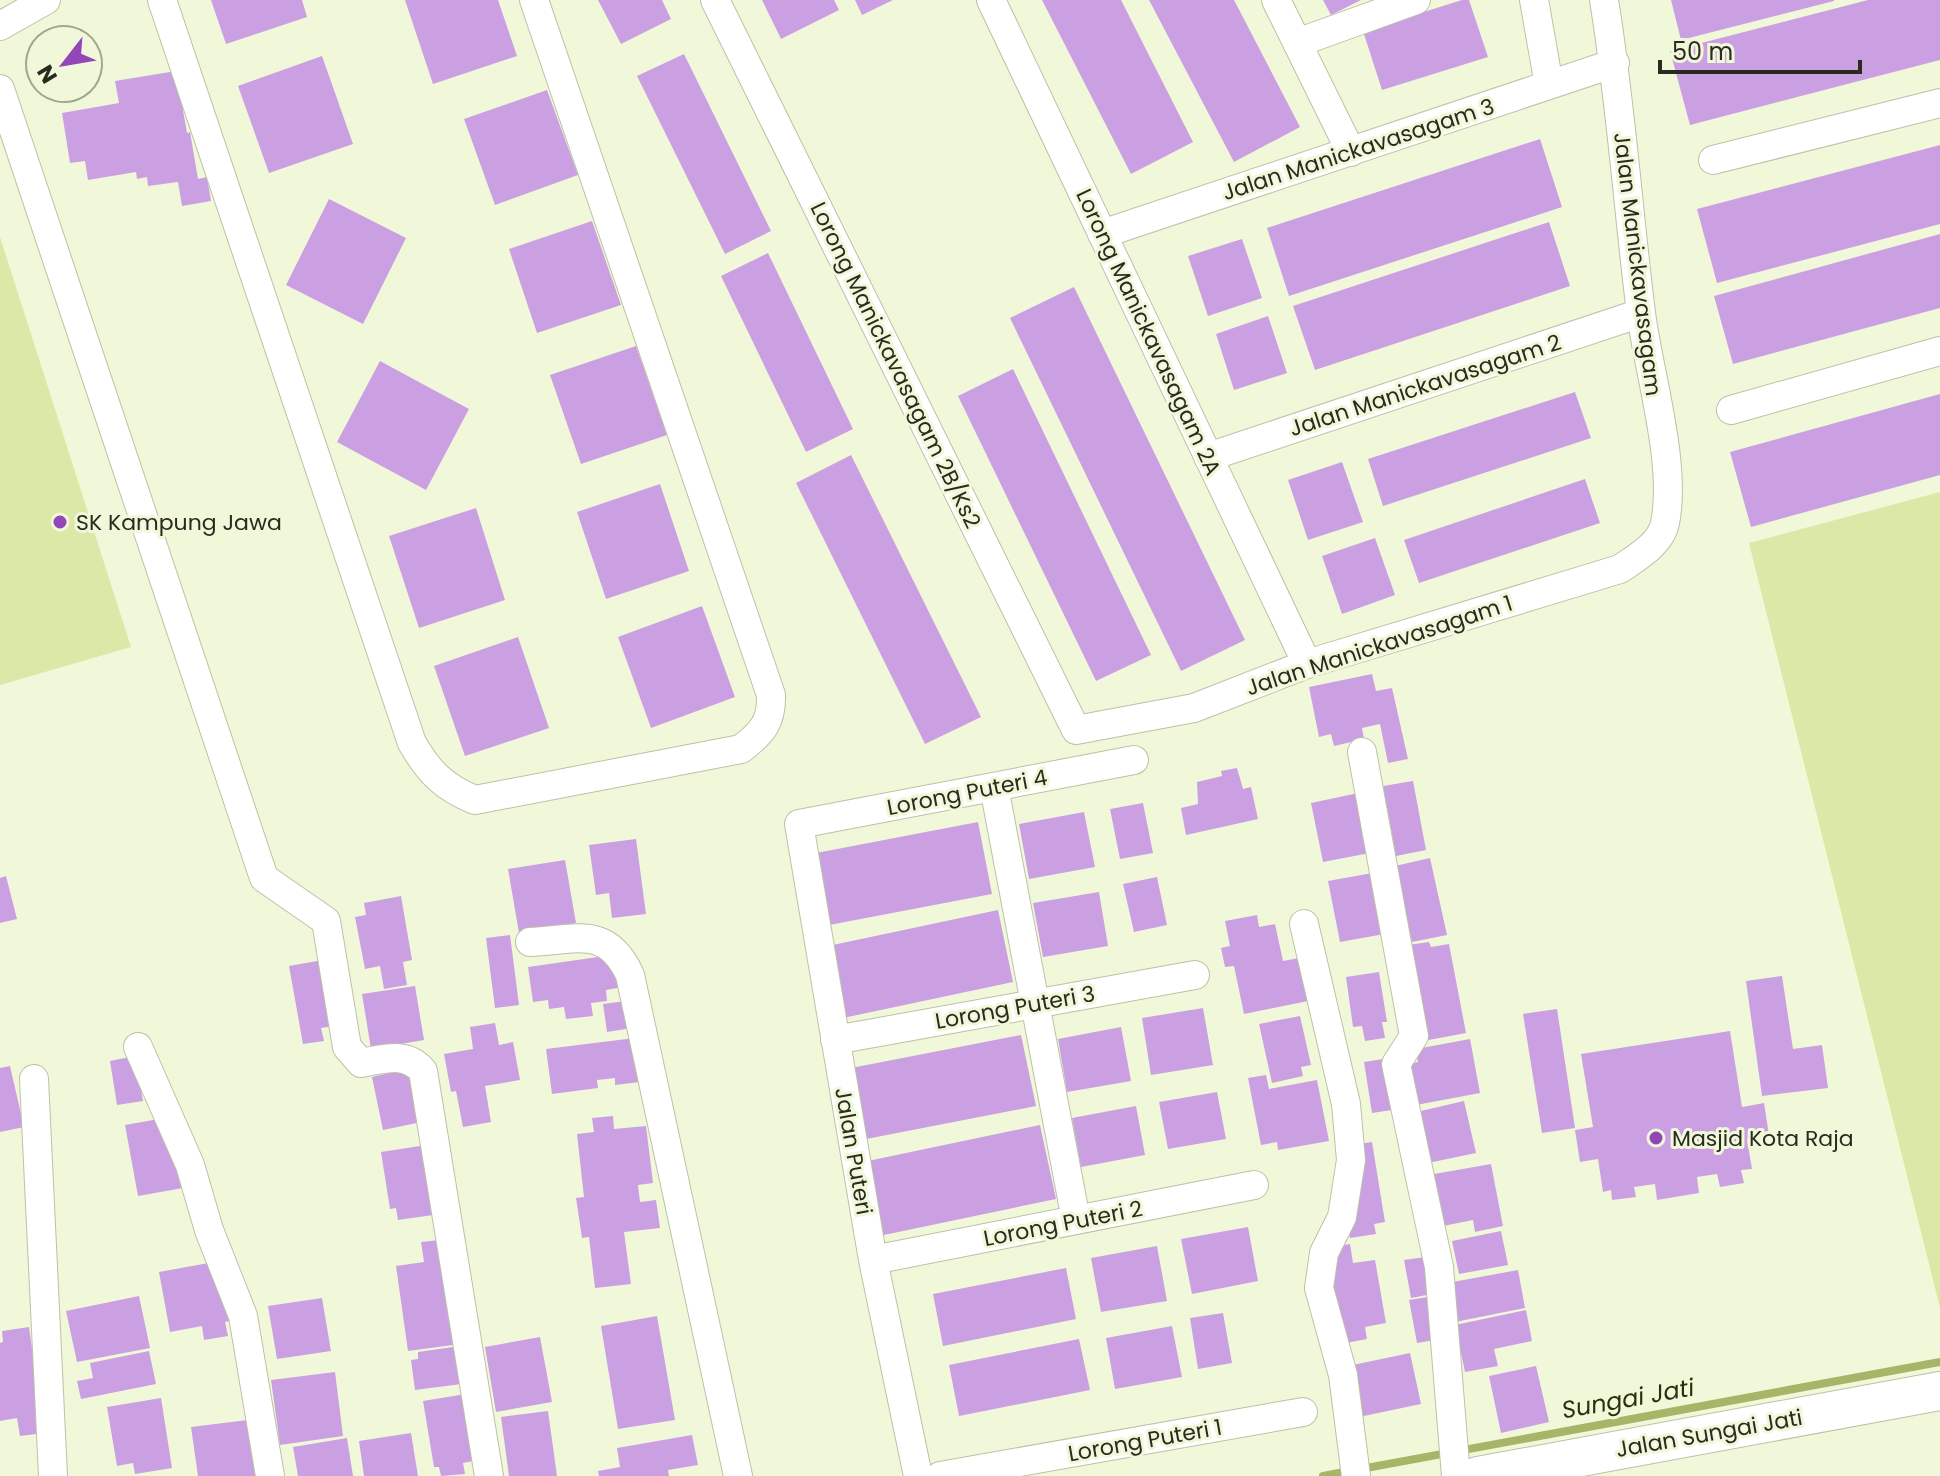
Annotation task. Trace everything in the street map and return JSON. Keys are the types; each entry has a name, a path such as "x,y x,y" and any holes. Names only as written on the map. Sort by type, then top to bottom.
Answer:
{"main road":[{"name":"Jalan Sungai Jati","path":"1460,1463 1574,1467 1940,1391"}],"street":[{"path":"0,26 46,0"},
{"path":"162,0 412,743 429,772 450,790 475,800 741,749 762,733 772,715 766,680 534,0"},
{"name":"Lorong Manickavasagam 2B/Ks2","path":"715,0 1076,730"},
{"name":"Lorong Manickavasagam 2A","path":"991,0 1307,664"},
{"path":"1276,0 1351,152"},
{"path":"1297,43 1416,0"},
{"path":"1534,0 1549,85"},
{"name":"Jalan Manickavasagam","path":"1604,0 1615,63 1641,313 1669,491 1664,527"},
{"name":"Jalan Manickavasagam 3","path":"1102,234 1615,63"},
{"path":"0,89 264,878 326,921 347,1047 352,1055 361,1063 402,1057 414,1060 423,1071 489,1476"},
{"path":"1713,160 1940,103"},
{"name":"Jalan Manickavasagam 2","path":"1208,457 1641,313"},
{"path":"1731,410 1940,351"},
{"name":"Jalan Manickavasagam 1","path":"1076,730 1194,708 1307,664 1620,569 1646,551 1664,527"},
{"path":"1362,752 1414,1036 1396,1064 1439,1267 1460,1463"},
{"name":"Lorong Puteri 4","path":"799,824 1134,760"},
{"path":"994,787 1076,1220"},
{"name":"Jalan Puteri","path":"799,824 873,1260 918,1476"},
{"path":"1304,924 1346,1104 1351,1160 1342,1217 1324,1253 1319,1288 1343,1375 1355,1467"},
{"path":"530,942 599,939 619,952 630,975 738,1476"},
{"name":"Lorong Puteri 3","path":"835,1040 1195,975"},
{"path":"138,1047 190,1165 209,1230 243,1316 270,1476"},
{"path":"34,1079 53,1476"},
{"name":"Lorong Puteri 2","path":"873,1260 1254,1185"},
{"name":"Lorong Puteri 1","path":"940,1476 1303,1412"}],"green space":[{"path":"0,237 131,647 0,685"},
{"path":"1940,492 1940,1308 1749,543"}],"building":[{"path":"211,0 302,0 307,17 226,44"},
{"path":"405,0 498,0 517,56 433,84"},
{"path":"598,0 662,0 671,19 621,44"},
{"path":"762,0 834,0 839,10 781,39"},
{"path":"855,0 893,0 862,15"},
{"path":"1042,0 1121,0 1193,142 1131,174"},
{"path":"1149,0 1234,0 1300,127 1234,162"},
{"path":"1323,0 1361,0 1331,15"},
{"path":"1469,0 1488,57 1382,90 1363,31"},
{"path":"1671,0 1834,0 1834,1 1681,40"},
{"path":"1868,0 1940,0 1940,60 1690,125 1670,51"},
{"path":"684,54 771,231 725,254 637,76"},
{"path":"322,56 353,144 269,173 238,86"},
{"path":"182,70 180,93 187,133 190,132 198,179 207,177 211,201 182,206 178,182 148,186 147,177 137,179 136,172 88,180 85,161 70,163 62,113 119,103 115,81"},
{"path":"547,90 578,175 495,205 464,119"},
{"path":"1540,139 1562,207 1289,296 1267,228"},
{"path":"1940,145 1940,224 1717,283 1697,209"},
{"path":"329,199 406,238 363,324 286,285"},
{"path":"592,221 621,305 537,333 509,249"},
{"path":"1549,222 1570,286 1315,370 1293,306"},
{"path":"1940,234 1940,308 1733,364 1714,296"},
{"path":"1242,239 1262,298 1208,316 1188,256"},
{"path":"768,253 853,429 806,452 721,276"},
{"path":"1074,287 1245,640 1181,671 1010,318"},
{"path":"1268,316 1287,373 1234,390 1216,334"},
{"path":"636,346 667,435 581,464 550,375"},
{"path":"380,361 469,409 426,490 337,442"},
{"path":"1013,369 1151,655 1096,681 958,396"},
{"path":"1575,392 1591,438 1383,506 1368,459"},
{"path":"1940,394 1940,475 1751,527 1730,452"},
{"path":"851,455 981,717 925,744 796,483"},
{"path":"1342,462 1363,522 1308,540 1288,480"},
{"path":"1585,479 1600,523 1419,583 1404,540"},
{"path":"660,484 689,571 606,599 577,512"},
{"path":"476,508 505,600 419,628 389,536"},
{"path":"1375,538 1395,595 1342,614 1322,556"},
{"path":"702,606 735,697 651,728 618,637"},
{"path":"518,637 549,728 465,756 434,666"},
{"path":"1372,674 1376,691 1392,688 1408,759 1388,763 1380,724 1362,728 1364,739 1334,746 1331,734 1319,737 1309,687"},
{"path":"1237,768 1243,789 1251,787 1258,819 1186,835 1181,808 1198,804 1197,782 1222,776 1221,771"},
{"path":"1413,781 1426,850 1396,856 1383,786"},
{"path":"1363,792 1375,852 1323,862 1311,803"},
{"path":"1143,803 1153,853 1120,859 1110,809"},
{"path":"1084,812 1095,867 1029,879 1019,824"},
{"path":"978,822 992,894 824,926 811,854"},
{"path":"636,839 646,914 612,918 609,893 596,895 589,845"},
{"path":"1430,858 1447,935 1412,942 1395,866"},
{"path":"565,860 576,923 519,933 508,869"},
{"path":"1378,872 1390,933 1340,942 1328,881"},
{"path":"6,876 17,919 0,923 0,878"},
{"path":"1157,877 1167,925 1134,932 1123,884"},
{"path":"1099,892 1108,946 1043,957 1033,903"},
{"path":"401,896 412,960 403,962 407,985 384,989 380,966 365,969 355,917 366,915 364,903"},
{"path":"998,910 1013,982 843,1018 828,946"},
{"path":"1257,915 1259,927 1275,924 1283,961 1299,958 1308,1001 1244,1014 1234,966 1225,967 1221,948 1230,946 1225,921"},
{"path":"510,935 519,1005 495,1008 486,938"},
{"path":"1429,942 1431,947 1449,944 1466,1033 1418,1042 1408,945"},
{"path":"619,954 623,987 606,990 607,1001 591,1003 593,1016 566,1019 564,1007 549,1009 548,1000 533,1002 528,967"},
{"path":"334,958 347,1024 321,1028 324,1041 303,1044 289,966"},
{"path":"1379,972 1387,1022 1382,1022 1385,1038 1365,1041 1362,1026 1353,1027 1346,977"},
{"path":"1782,976 1793,1049 1822,1045 1828,1088 1762,1096 1746,981"},
{"path":"415,986 424,1040 371,1049 362,994"},
{"path":"634,1000 638,1027 607,1032 603,1004"},
{"path":"1203,1008 1213,1065 1151,1075 1142,1018"},
{"path":"1557,1009 1575,1128 1542,1133 1523,1014"},
{"path":"1300,1016 1311,1065 1301,1067 1303,1076 1272,1083 1259,1024"},
{"path":"495,1023 499,1045 513,1042 520,1080 485,1086 491,1122 463,1127 456,1091 451,1092 444,1054 473,1049 470,1027"},
{"path":"1121,1027 1131,1081 1067,1092 1058,1039"},
{"path":"1730,1031 1742,1107 1764,1103 1769,1135 1747,1139 1752,1169 1741,1170 1744,1183 1720,1187 1717,1174 1697,1177 1699,1193 1657,1200 1655,1184 1634,1187 1636,1197 1612,1200 1611,1190 1603,1192 1598,1159 1580,1162 1575,1130 1593,1127 1581,1054"},
{"path":"1021,1035 1036,1106 861,1140 846,1069"},
{"path":"643,1037 648,1081 615,1085 615,1078 597,1080 598,1088 552,1094 546,1049"},
{"path":"1470,1039 1480,1093 1416,1105 1409,1064 1418,1062 1416,1049"},
{"path":"135,1056 143,1101 117,1105 110,1061"},
{"path":"1383,1059 1392,1110 1372,1113 1364,1062"},
{"path":"10,1066 24,1127 0,1132 0,1068"},
{"path":"419,1066 431,1120 383,1130 372,1077"},
{"path":"1266,1075 1269,1089 1317,1080 1329,1141 1278,1150 1277,1142 1261,1145 1248,1078"},
{"path":"1217,1092 1226,1139 1168,1149 1159,1102"},
{"path":"1464,1101 1476,1153 1423,1164 1412,1113"},
{"path":"1136,1106 1145,1155 1081,1167 1072,1118"},
{"path":"613,1116 614,1129 646,1126 653,1183 638,1185 640,1202 656,1200 660,1228 624,1232 631,1284 595,1288 589,1237 582,1238 576,1198 584,1197 577,1134 594,1132 592,1118"},
{"path":"170,1117 183,1188 138,1196 125,1125"},
{"path":"1040,1125 1056,1199 879,1236 863,1162"},
{"path":"1372,1142 1385,1222 1374,1224 1376,1234 1350,1238 1346,1212 1346,1146"},
{"path":"433,1144 433,1215 398,1220 396,1208 390,1209 381,1152"},
{"path":"1491,1164 1503,1226 1475,1232 1473,1220 1433,1228 1423,1176"},
{"path":"1248,1227 1258,1281 1192,1294 1181,1239"},
{"path":"1501,1231 1508,1265 1459,1274 1452,1241"},
{"path":"440,1240 460,1344 408,1351 396,1266 424,1262 421,1242"},
{"path":"1350,1244 1353,1263 1375,1260 1386,1323 1365,1327 1367,1339 1341,1344 1316,1250"},
{"path":"1157,1246 1167,1301 1101,1312 1091,1258"},
{"path":"1425,1257 1432,1294 1411,1298 1404,1260"},
{"path":"225,1260 236,1320 225,1322 228,1336 204,1340 202,1326 170,1332 159,1272"},
{"path":"1066,1268 1076,1319 943,1346 933,1294"},
{"path":"1518,1270 1525,1308 1455,1322 1447,1283"},
{"path":"139,1296 150,1348 77,1362 66,1311"},
{"path":"1434,1296 1441,1339 1417,1343 1409,1300"},
{"path":"322,1298 331,1351 277,1359 268,1306"},
{"path":"1526,1310 1532,1341 1494,1349 1498,1366 1465,1372 1455,1325"},
{"path":"1223,1313 1232,1363 1198,1369 1190,1318"},
{"path":"657,1316 675,1420 618,1429 601,1326"},
{"path":"1172,1326 1182,1377 1115,1389 1106,1338"},
{"path":"29,1327 44,1433 20,1436 17,1418 0,1421 0,1343 3,1342 2,1331"},
{"path":"540,1337 552,1402 496,1412 485,1347"},
{"path":"1079,1339 1090,1390 959,1416 949,1365"},
{"path":"453,1347 455,1354 465,1352 469,1383 415,1390 411,1360 418,1359 418,1352"},
{"path":"149,1351 156,1384 81,1399 77,1381 93,1378 90,1363"},
{"path":"1410,1353 1421,1404 1359,1417 1348,1366"},
{"path":"1536,1366 1549,1422 1501,1433 1489,1376"},
{"path":"335,1372 343,1436 280,1445 271,1380"},
{"path":"472,1393 484,1459 463,1463 465,1474 441,1476 439,1467 434,1467 423,1401"},
{"path":"161,1398 172,1468 135,1474 133,1463 117,1466 107,1407"},
{"path":"548,1411 557,1476 509,1476 501,1417"},
{"path":"256,1419 264,1476 198,1476 191,1427"},
{"path":"411,1433 418,1476 364,1476 359,1441"},
{"path":"692,1435 698,1465 668,1470 669,1476 599,1476 598,1471 620,1467 617,1448"},
{"path":"347,1438 353,1476 298,1476 293,1447"}],"waterway":[{"name":"Sungai Jati","path":"1323,1476 1940,1362"}],"place":[{"name":"SK Kampung Jawa","path":"60,522"},
{"name":"Masjid Kota Raja","path":"1656,1138"}]}
